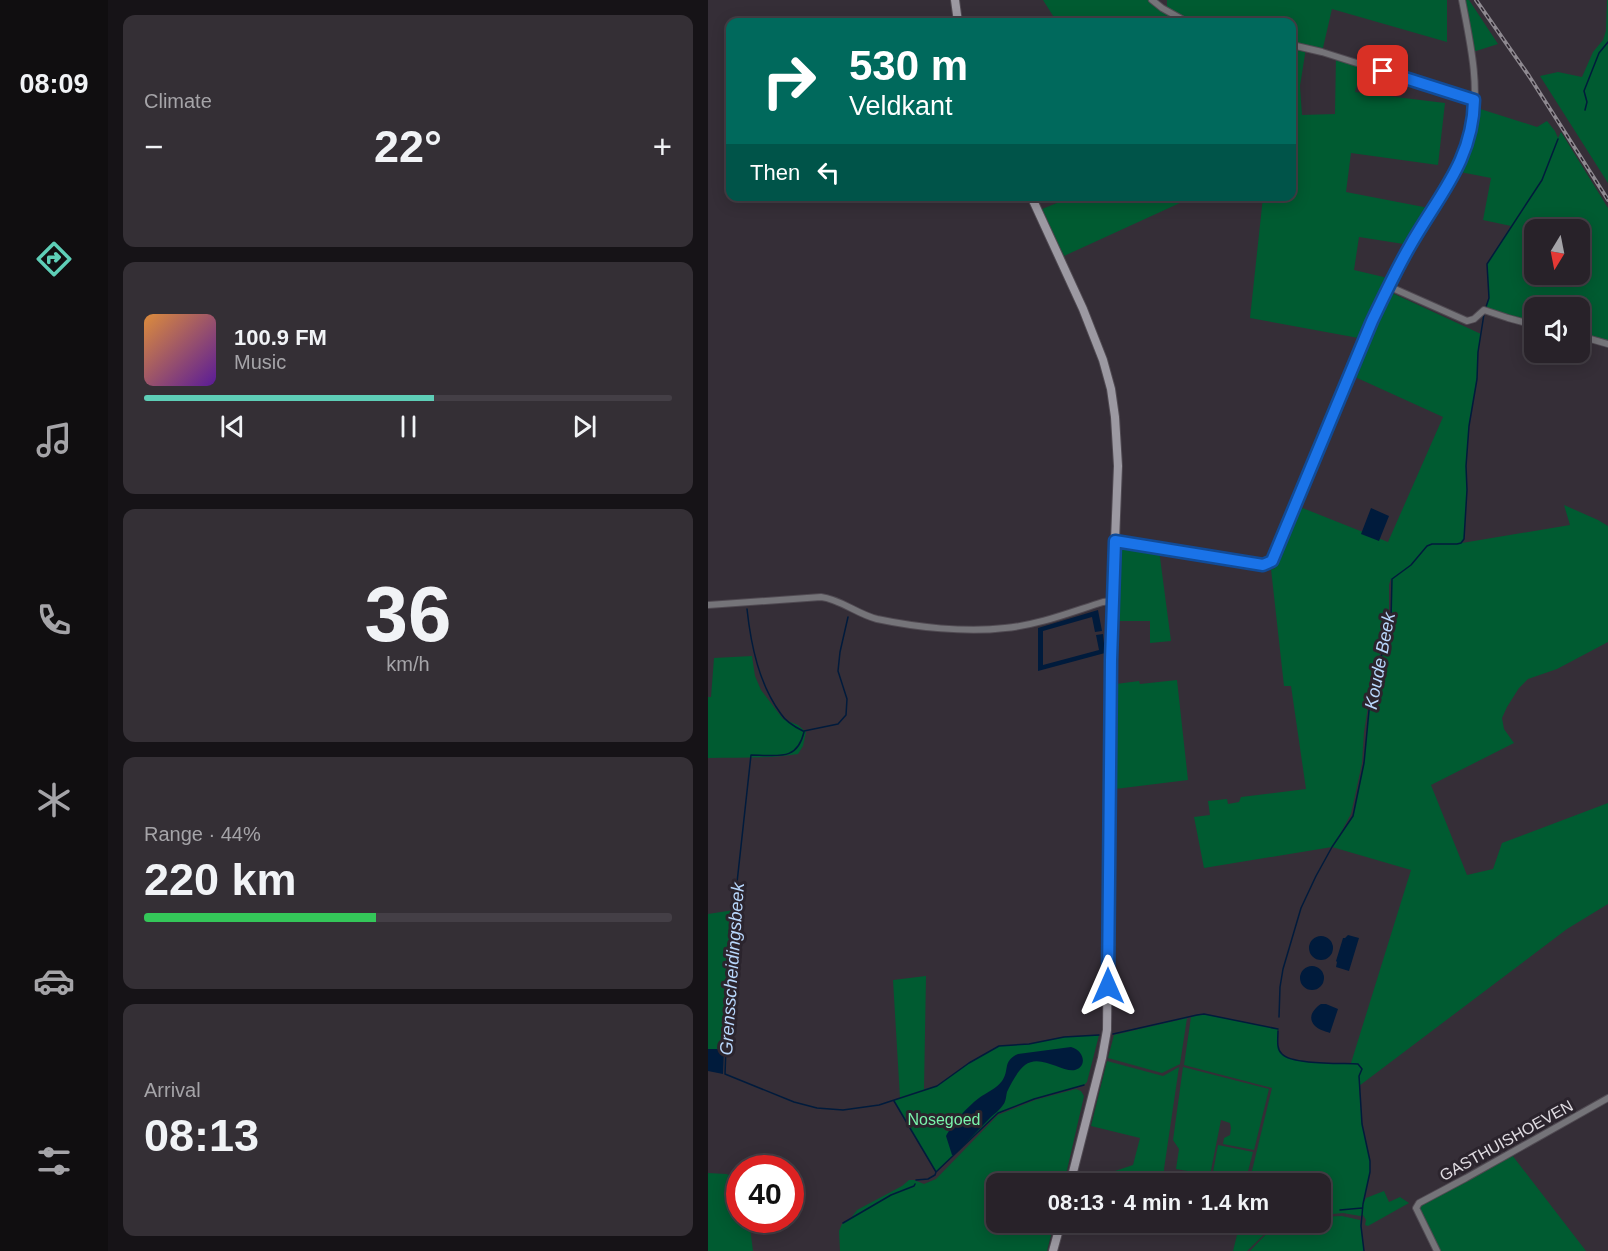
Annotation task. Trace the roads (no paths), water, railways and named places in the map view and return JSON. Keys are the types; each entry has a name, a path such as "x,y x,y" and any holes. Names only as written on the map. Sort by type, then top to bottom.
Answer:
{"street":[{"path":"956,0 958,18"},
{"path":"1152,0 1180,18"},
{"path":"1115,541 1263,565 1272,561 1388,286 1461,160 1472,126 1474,100 1473,52 1462,0"},
{"path":"1296,46 1474,100"},
{"path":"1033,201 1083,309 1103,360 1111,389 1118,444 1110,681 1107,1030 1073,1173"},
{"path":"1388,286 1467,321 1474,319 1484,310 1524,322"},
{"path":"1590,339 1608,344"},
{"path":"708,605 821,597 876,618 920,625 983,630 1027,625 1113,601"},
{"name":"GASTHUISHOEVEN","path":"1437,1251 1417,1210 1418,1205 1608,1098"},
{"path":"1053,1251 1057,1233"}],"water":[{"path":"1371,508 1389,516 1379,541 1361,534"},
{"path":"1098,610 1102,631 1095,632 1092,617 1043,631 1043,665 1099,650 1096,635 1103,634 1105,653 1038,671 1038,628"},
{"path":"1348,935 1359,938 1349,971 1336,967 1343,938"},
{"path":"1321,936 1330,939 1333,948 1330,957 1321,960 1312,957 1309,948 1312,939"},
{"path":"1312,966 1321,969 1324,978 1321,987 1312,990 1303,987 1300,978 1303,969"},
{"path":"1321,1004 1338,1009 1330,1033 1317,1027 1311,1020 1313,1011"},
{"path":"1071,1047 1082,1055 1083,1062 1079,1068 1070,1070 1037,1061 1025,1065 1013,1081 1002,1107 952,1155 947,1134 970,1106 1000,1084 1008,1063 1013,1057 1018,1054"},
{"path":"708,1049 724,1049 723,1074 708,1071"}],"waterway":[{"name":"Koude Beek","path":"1585,110 1587,102 1584,91 1599,53 1608,42"},
{"name":"Koude Beek","path":"1486,307 1489,298 1487,264 1542,180 1558,139"},
{"name":"Koude Beek","path":"1279,1017 1283,969 1301,908 1332,847 1353,816 1364,763 1370,700 1391,619 1392,579 1411,565 1427,546 1457,544 1464,539 1469,426 1484,314"},
{"path":"747,609 757,664 767,690 783,717 803,731"},
{"path":"804,731 838,724 846,715 847,699 838,671 848,617"},
{"name":"Grensscheidingsbeek","path":"804,732 801,742 785,755 751,755 734,910 725,1074 794,1102 817,1108 843,1110 879,1105 937,1086 969,1063 999,1046 1029,1044 1064,1037 1099,1035"},
{"path":"1113,1034 1204,1014 1278,1029"},
{"name":"Koude Beek","path":"1278,1031 1279,1049 1288,1058 1306,1062 1358,1064 1362,1069 1359,1076 1362,1124 1370,1161 1361,1226 1364,1251"},
{"path":"936,1172 998,1113 1034,1099 1084,1085"},
{"path":"894,1101 936,1172 928,1179 916,1180"},
{"path":"843,1223 915,1184"},
{"path":"1340,1210 1362,1208"}],"railway":[{"path":"1476,0 1529,76 1608,200"}],"park label":[{"name":"Nosegoed","path":"944,1119"}]}
